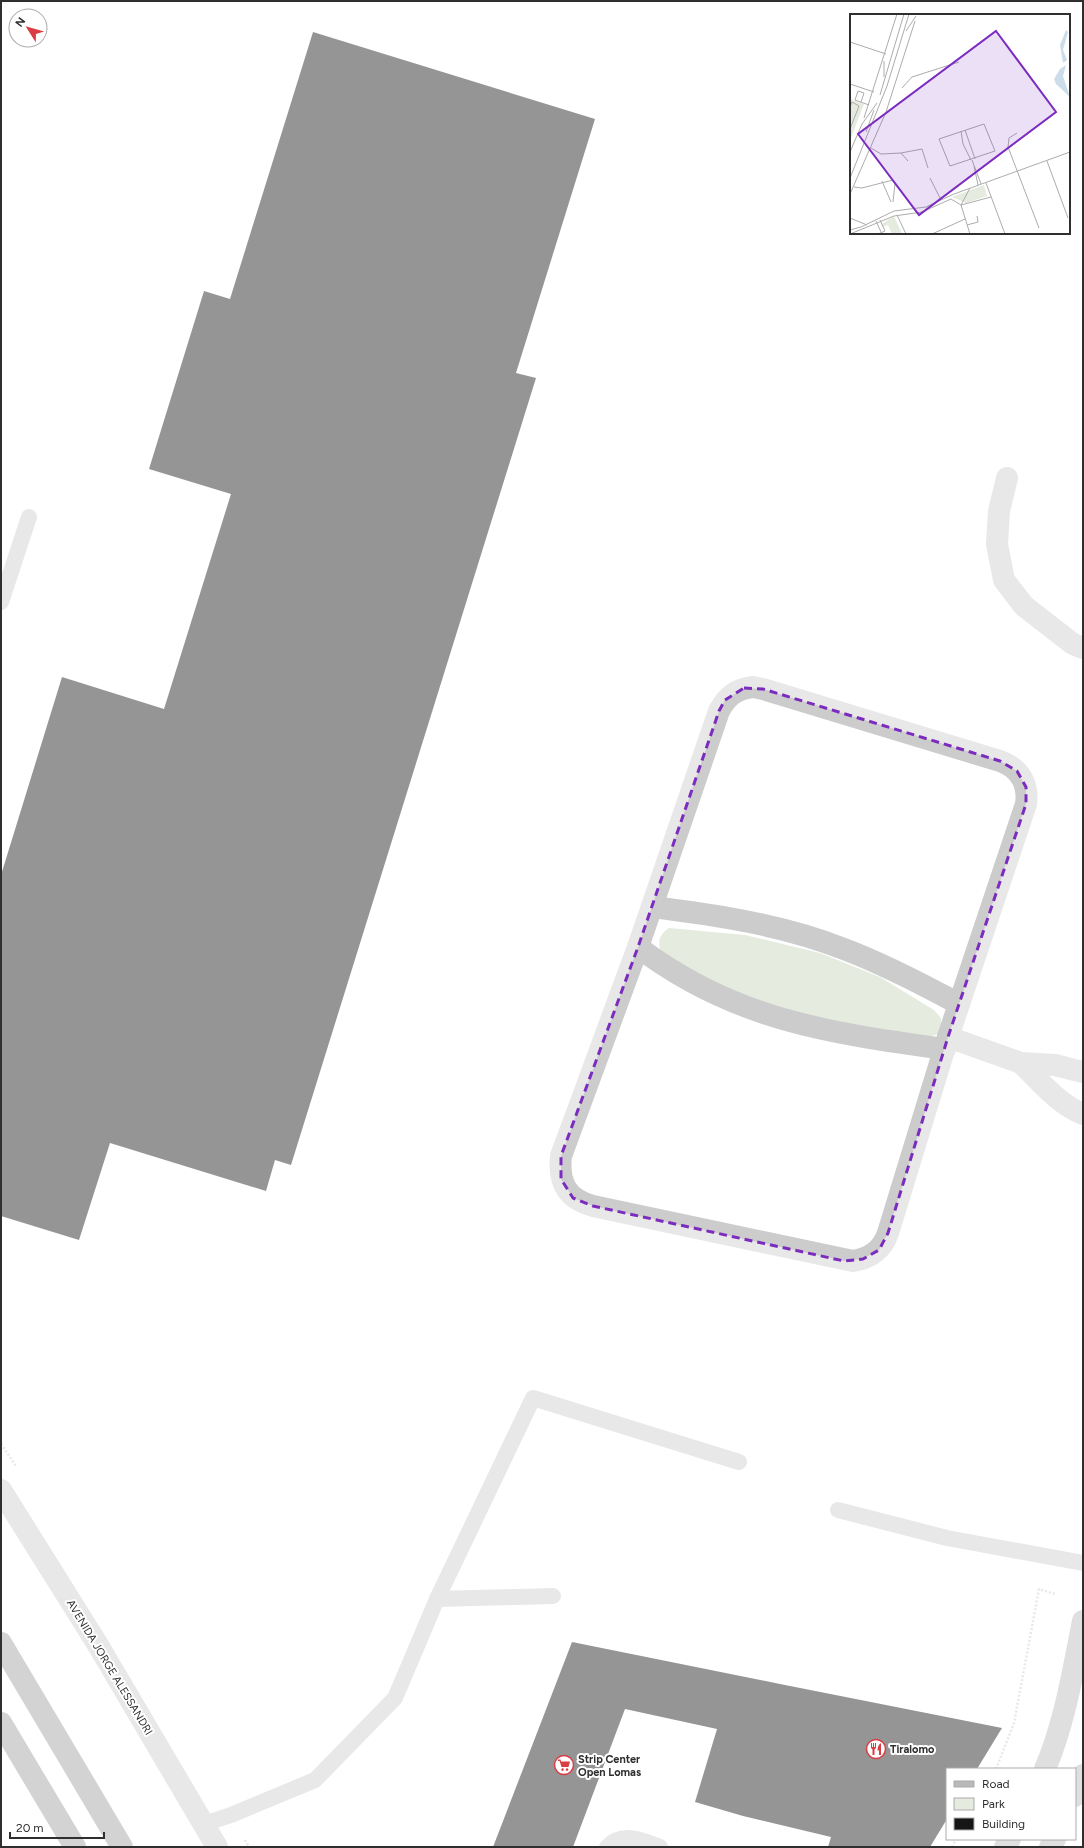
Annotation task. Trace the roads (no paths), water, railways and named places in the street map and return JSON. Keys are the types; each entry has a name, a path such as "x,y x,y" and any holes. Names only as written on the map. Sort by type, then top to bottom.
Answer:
{"highway":[{"path":"1,1643 122,1847"},
{"path":"1,1723 75,1847"}],"main road":[{"path":"1045,1768 1059,1731 1083,1621"},
{"path":"1076,1793 1083,1775"}],"street":[{"path":"1007,478 999,511 997,544 1004,580 1024,606 1073,644 1083,648"},
{"path":"753,687 762,689 1000,761 1010,765 1023,779 1027,795 1026,804 959,1004 888,1233 882,1246 871,1256 853,1261 844,1261 582,1203 573,1198 566,1189 561,1179 559,1168 560,1156 652,907 719,711 725,700 735,692 753,687"},
{"path":"652,907 738,920 818,939 876,961 959,1004"},
{"path":"638,947 691,983 753,1010 792,1023 832,1032 947,1043 1021,1063 1055,1065 1083,1072"},
{"path":"1021,1063 1055,1096 1068,1106 1083,1114"},
{"name":"AVENIDA JORGE ALESSANDRI","path":"1,1490 98,1645 217,1847"}],"lane":[{"path":"1,602 29,517"},
{"path":"204,1824 231,1815 315,1780 395,1698 437,1599 533,1398 739,1462"},
{"path":"838,1510 947,1538 1083,1563"},
{"path":"437,1599 553,1596"},
{"path":"607,1847 611,1842 634,1837 660,1847"}],"place":[{"name":"Tiralomo","path":"876,1749"},
{"name":"Strip Center Open Lomas","path":"564,1765"}]}
